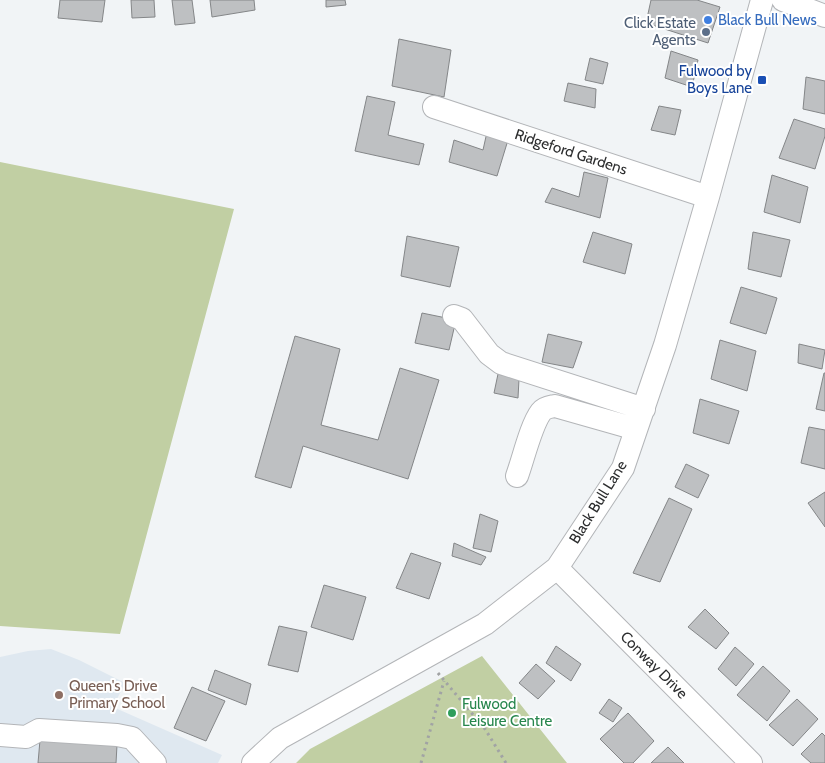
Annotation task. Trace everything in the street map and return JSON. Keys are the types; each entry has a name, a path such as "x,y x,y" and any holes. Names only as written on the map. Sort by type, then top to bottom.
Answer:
{"street":[{"name":"Black Bull Lane","path":"253,763 280,738 485,624 556,568 623,468 665,345 762,0"},
{"path":"783,0 825,16"},
{"name":"Ridgeford Gardens","path":"434,107 708,197"},
{"path":"454,316 462,319 489,354 501,363 640,419"},
{"path":"518,476 534,428 541,412 546,407 555,406 640,419"},
{"name":"Conway Drive","path":"556,568 751,763"},
{"path":"0,735 26,737 39,730 117,735 132,738 155,763"}],"path":[{"path":"425,657 485,729 506,763"},
{"path":"421,763 444,681"}],"shaded area":[{"name":"Queen's Drive Primary School","path":"51,649 79,660 125,683 113,707 222,755 218,763 0,763 0,657 28,651"}],"green space":[{"path":"0,162 234,209 120,634 0,626"},
{"name":"Fulwood Leisure Centre","path":"482,656 567,763 296,763 310,749"}],"building":[{"path":"60,0 105,0 102,22 58,18"},
{"path":"131,0 154,0 155,17 132,18"},
{"path":"172,0 192,0 195,23 175,25"},
{"path":"210,0 254,0 255,10 212,17"},
{"path":"326,0 345,0 346,5 326,7"},
{"path":"651,0 697,0 720,7 708,43 646,23"},
{"path":"399,39 451,50 444,97 392,86"},
{"path":"671,51 698,60 692,87 665,78"},
{"path":"590,58 608,63 603,84 585,80"},
{"path":"806,77 825,81 825,114 803,109"},
{"path":"568,83 596,89 595,108 564,101"},
{"path":"367,96 395,102 388,135 424,144 419,165 355,151"},
{"path":"659,106 681,110 675,135 651,130"},
{"path":"794,119 825,129 825,136 815,169 779,158"},
{"path":"487,132 508,140 497,176 449,162 454,140 483,150"},
{"path":"584,172 608,178 600,218 545,202 552,188 579,197"},
{"path":"772,175 808,187 800,223 764,212"},
{"path":"593,232 632,244 625,274 583,262"},
{"path":"753,232 790,240 781,277 748,269"},
{"path":"407,236 459,247 450,287 401,276"},
{"path":"741,287 777,298 766,334 730,323"},
{"path":"422,313 456,320 449,350 415,343"},
{"path":"548,334 582,342 573,368 542,362"},
{"path":"295,336 340,349 321,425 378,440 400,368 439,380 408,479 303,446 291,488 255,477"},
{"path":"720,340 756,351 747,391 711,379"},
{"path":"799,344 825,350 822,369 798,363"},
{"path":"825,373 825,411 816,409"},
{"path":"498,374 519,379 518,398 494,393"},
{"path":"700,399 739,411 729,444 693,433"},
{"path":"809,427 825,430 825,469 801,463"},
{"path":"686,464 709,475 698,498 675,487"},
{"path":"825,492 825,527 808,503"},
{"path":"669,498 692,509 660,582 633,573"},
{"path":"480,514 498,521 491,552 473,548"},
{"path":"454,543 486,557 481,565 452,556"},
{"path":"411,553 441,563 429,599 396,588"},
{"path":"324,585 366,597 353,640 311,627"},
{"path":"705,609 729,633 716,649 688,627"},
{"path":"279,626 307,632 298,672 268,665"},
{"path":"556,646 581,664 571,681 546,663"},
{"path":"735,647 754,664 736,686 718,669"},
{"path":"536,664 555,681 538,699 519,683"},
{"path":"763,666 790,691 767,721 737,695"},
{"path":"215,670 251,684 246,705 208,690"},
{"path":"192,687 225,701 206,741 174,728"},
{"path":"609,699 622,708 613,722 599,713"},
{"path":"797,699 818,719 793,746 769,725"},
{"path":"628,713 654,741 633,763 624,763 600,739"},
{"path":"822,733 825,736 825,763 811,763 801,754"},
{"name":"Queen's Drive Primary School","path":"40,740 117,745 116,763 38,763"},
{"path":"668,747 684,763 651,763"}],"place":[{"name":"Black Bull News","path":"708,20"},
{"name":"Click Estate Agents","path":"706,32"},
{"name":"Fulwood by Boys Lane","path":"762,80"},
{"name":"Queen's Drive Primary School","path":"59,695"},
{"name":"Fulwood Leisure Centre","path":"452,713"}]}
